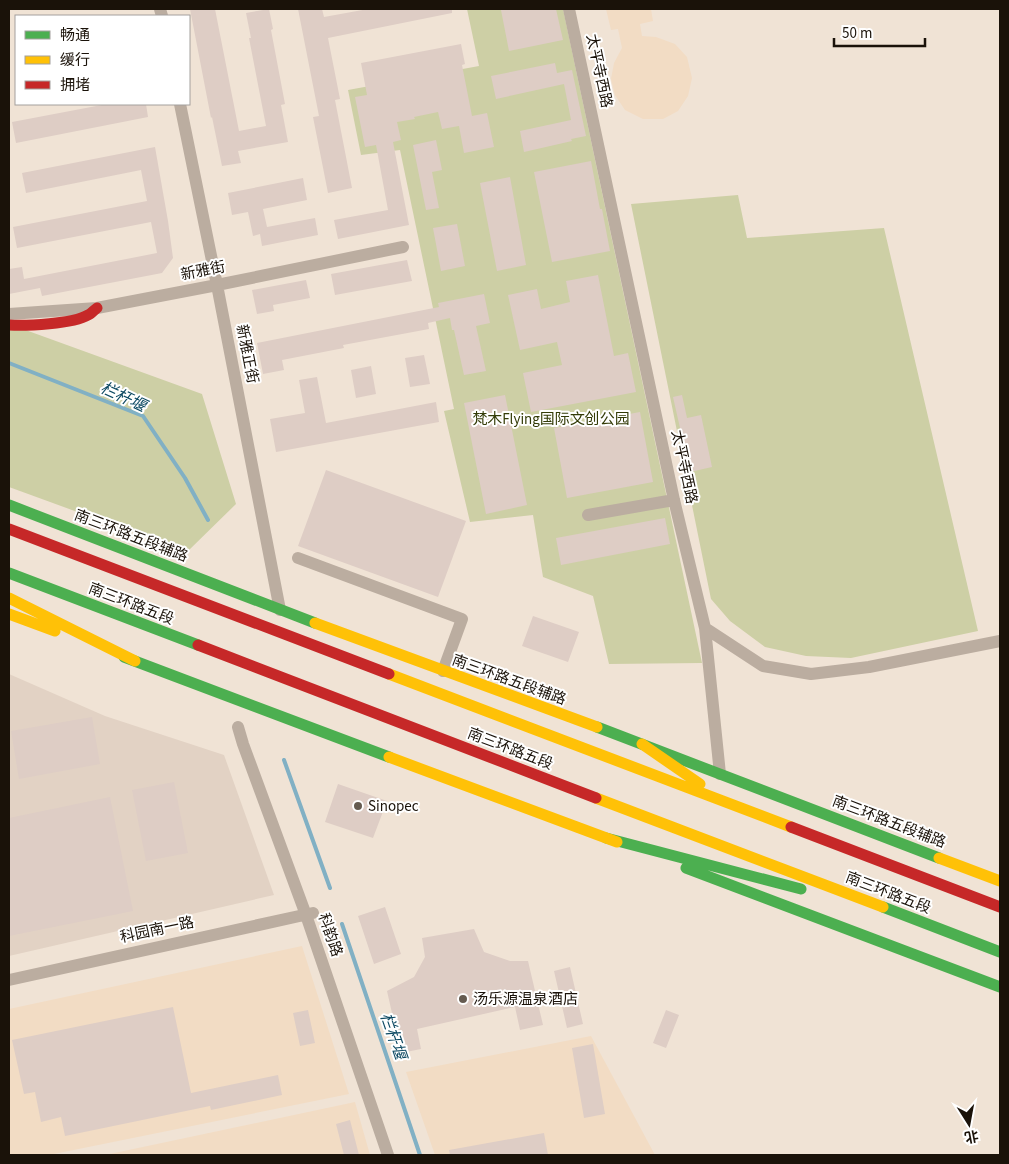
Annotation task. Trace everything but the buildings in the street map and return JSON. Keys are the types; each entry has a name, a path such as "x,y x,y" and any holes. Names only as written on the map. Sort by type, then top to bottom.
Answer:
{"main road":[{"path":"9,325 26,326 73,320 87,316 97,308"},
{"name":"南三环路五段辅路","path":"9,505 280,610 642,744 1000,881"},
{"name":"南三环路五段","path":"9,529 1000,907"},
{"name":"南三环路五段","path":"9,573 1000,952"},
{"path":"9,598 135,661"},
{"path":"9,614 1000,987"},
{"path":"642,744 730,804"},
{"path":"606,838 916,920"}],"street":[{"name":"太平寺西路","path":"569,9 674,500 705,628 720,774"},
{"name":"新雅正街","path":"180,105 280,610"},
{"name":"新雅街","path":"9,314 97,308 403,247"},
{"path":"588,515 674,500"},
{"path":"298,558 462,619 443,671"},
{"path":"705,628 763,666 811,674 869,667 1000,641"},
{"name":"科韵路","path":"238,727 242,744 310,914 388,1155"},
{"name":"科园南一路","path":"9,980 310,914"}],"shaded area":[{"path":"606,9 651,9 653,21 640,24 642,36 656,37 675,44 687,57 692,78 688,96 678,111 663,119 643,119 625,110 615,95 611,79 614,63 622,48 618,29 611,30"},
{"path":"9,674 105,716 224,755 274,895 9,956"},
{"path":"302,946 349,1094 49,1155 9,1155 9,1009"},
{"path":"591,1036 655,1155 435,1155 406,1072"},
{"path":"355,1102 370,1155 105,1155"}],"green space":[{"name":"梵木Flying国际文创公园","path":"467,9 563,9 702,663 609,664 593,596 543,577 533,515 470,522 444,411 454,409 400,150 361,155 348,90 479,66"},
{"path":"738,195 747,238 884,228 978,631 851,658 806,656 765,647 730,621 711,599 631,204"},
{"path":"9,324 202,394 236,504 187,552 9,487"}],"waterway":[{"name":"栏杆堰","path":"9,363 143,416 185,478 208,520"},
{"name":"栏杆堰","path":"284,760 330,888"},
{"name":"栏杆堰","path":"342,924 420,1155"}],"traffic: fast":[{"path":"9,505 315,623"},
{"path":"9,573 198,645"},
{"path":"124,657 389,757"},
{"path":"597,727 939,858"},
{"path":"606,838 801,889"},
{"path":"686,868 1000,987"},
{"path":"883,907 1000,952"}],"traffic: slow":[{"path":"9,598 135,661"},
{"path":"9,614 55,631"},
{"path":"315,623 597,727"},
{"path":"389,674 791,827"},
{"path":"642,744 700,784"},
{"path":"389,757 617,842"},
{"path":"596,798 883,907"},
{"path":"939,858 1000,881"}],"traffic: jam":[{"path":"9,325 38,325 72,320 81,318 97,308"},
{"path":"9,529 389,674"},
{"path":"198,645 596,798"},
{"path":"791,827 1000,907"}],"place":[{"name":"Sinopec","path":"358,806"},
{"name":"汤乐源温泉酒店","path":"463,999"}]}
